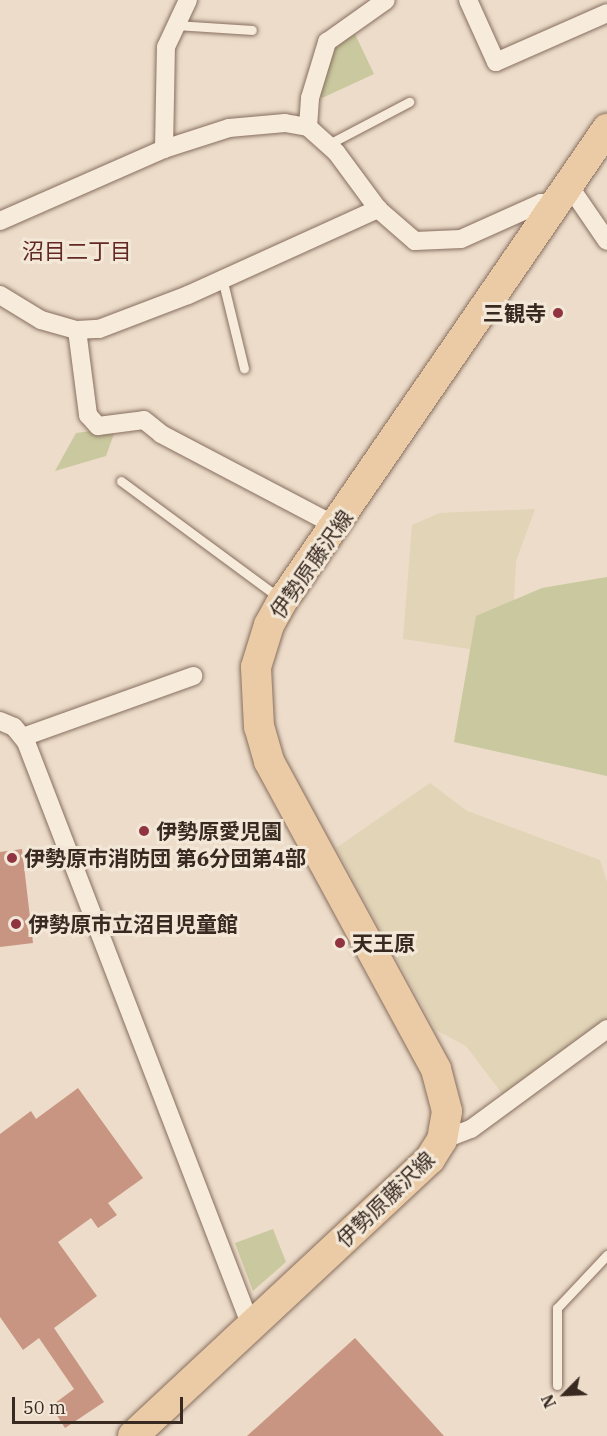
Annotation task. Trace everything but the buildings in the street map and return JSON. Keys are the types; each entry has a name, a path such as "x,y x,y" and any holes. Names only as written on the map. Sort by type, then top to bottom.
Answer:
{"main road":[{"name":"伊勢原藤沢線","path":"133,1436 429,1159 442,1140 447,1111 436,1069 269,761 259,727 256,667 269,625 283,600 562,198 607,129"}],"street":[{"path":"164,149 165,47 188,0"},
{"path":"308,127 310,98 327,42 386,0"},
{"path":"468,0 496,62 607,13"},
{"path":"0,221 164,149 229,128 285,123 308,127 327,145 378,209 415,241 441,243 461,239 542,203 562,198 607,241"},
{"path":"0,295 41,320 77,330 99,329 378,209"},
{"path":"77,330 88,415 98,426 144,420 161,434 336,526"},
{"path":"23,737 193,676"},
{"path":"0,721 23,737 126,992 251,1326"},
{"path":"442,1140 471,1129 607,1029"}],"lane":[{"path":"176,25 252,30"},
{"path":"327,145 409,102"},
{"path":"222,278 244,368"},
{"path":"121,482 283,600"},
{"path":"557,1385 557,1308 607,1254"}],"shaded area":[{"path":"535,509 516,561 512,643 503,654 403,639 412,525 440,513"},
{"path":"430,783 467,811 600,860 607,882 607,1024 504,1096 466,1046 436,1030 336,848"}],"green space":[{"path":"353,30 374,74 322,98 316,92 331,41"},
{"path":"116,428 106,456 55,471 76,433"},
{"path":"607,577 607,776 454,742 476,616 542,588"},
{"path":"273,1229 286,1262 253,1291 235,1243"}],"place":[{"name":"三観寺","path":"558,313"},
{"name":"伊勢原愛児園","path":"144,831"},
{"name":"伊勢原市消防団 第6分団第4部","path":"12,858"},
{"name":"伊勢原市立沼目児童館","path":"16,924"},
{"name":"天王原","path":"340,943"}],"district":[{"name":"沼目二丁目","path":"77,251"}]}
